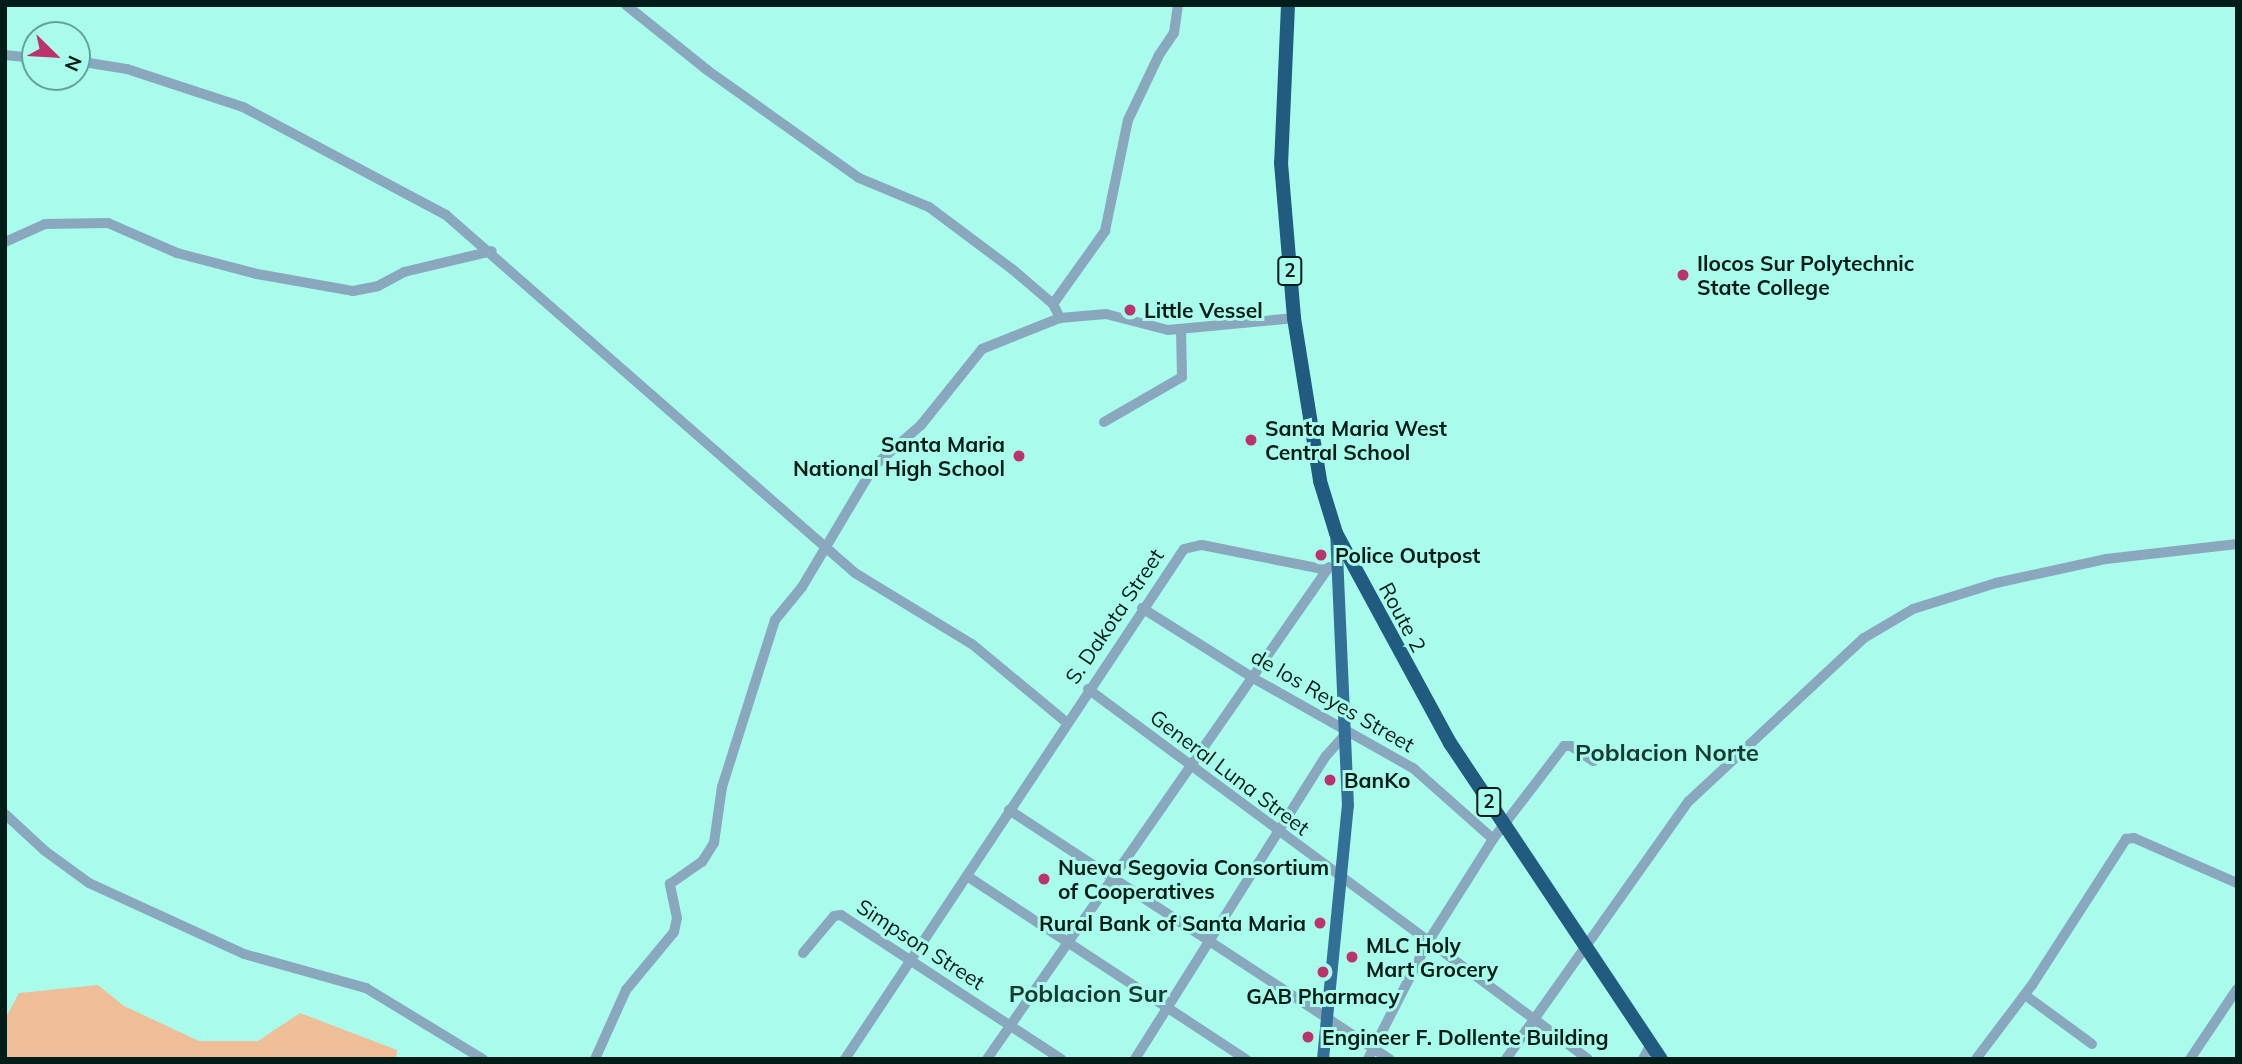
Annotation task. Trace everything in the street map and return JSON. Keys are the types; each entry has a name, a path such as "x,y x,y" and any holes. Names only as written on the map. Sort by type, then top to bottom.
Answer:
{"highway":[{"name":"Route 2","path":"1289,5 1281,163 1294,318 1320,481 1336,533 1423,696 1505,827 1661,1059"}],"main road":[{"path":"1323,1059 1343,882 1348,806 1336,533"}],"street":[{"path":"626,5 810,145 878,188 929,206 1053,304 1060,318"},
{"path":"1053,304 1105,231 1128,120 1158,55 1174,33 1178,5"},
{"path":"91,63 127,69 243,107 414,195 492,251 797,526 855,573 972,644 1067,723"},
{"path":"5,242 46,224 108,223 177,253 257,274 353,291 378,286 404,272 492,251"},
{"path":"595,1059 626,990 674,932 677,918 670,884 709,854 722,787 747,716 766,637 874,466 921,425 982,349 1060,318 1106,314 1181,329 1294,318"},
{"path":"1104,422 1182,377 1181,329"},
{"path":"1506,1059 1583,945 1689,801 1844,653 1886,623 1931,603 2060,568 2237,544"},
{"name":"S. Dakota Street","path":"848,1058 1087,689 1176,557 1192,546 1327,570"},
{"path":"987,1059 1335,557"},
{"name":"de los Reyes Street","path":"1142,608 1344,734 1413,768 1493,839"},
{"name":"General Luna Street","path":"1087,689 1343,882 1588,1059"},
{"path":"1135,1059 1167,1004 1210,943 1279,834 1326,755 1344,734"},
{"path":"1368,1059 1428,942 1493,839 1505,827 1564,746 1571,746 1593,761"},
{"path":"1009,810 1112,880 1327,1019 1374,1046 1390,1059"},
{"path":"5,814 45,851 89,883 244,954 366,988 483,1059"},
{"path":"1976,1059 2025,995 2126,839 2134,838 2237,883"},
{"path":"967,876 1167,1004 1246,1059"},
{"name":"Simpson Street","path":"803,953 838,914 1061,1059"},
{"path":"2190,1059 2237,989"},
{"path":"2025,995 2092,1044"},
{"path":"1643,1059 1651,1044"}],"shaded area":[{"path":"98,985 124,1006 199,1041 258,1041 300,1013 397,1050 396,1059 5,1059 5,1019 19,993"}],"place":[{"name":"Ilocos Sur Polytechnic State College","path":"1683,275"},
{"name":"Little Vessel","path":"1130,310"},
{"name":"Santa Maria West Central School","path":"1251,440"},
{"name":"Santa Maria National High School","path":"1019,456"},
{"name":"Police Outpost","path":"1321,555"},
{"name":"BanKo","path":"1330,780"},
{"name":"Nueva Segovia Consortium of Cooperatives","path":"1044,879"},
{"name":"Rural Bank of Santa Maria","path":"1320,923"},
{"name":"MLC Holy Mart Grocery","path":"1352,957"},
{"name":"GAB Pharmacy","path":"1323,972"},
{"name":"Engineer F. Dollente Building","path":"1308,1037"}],"district":[{"name":"Poblacion Norte","path":"1667,753"},
{"name":"Poblacion Sur","path":"1088,994"}]}
